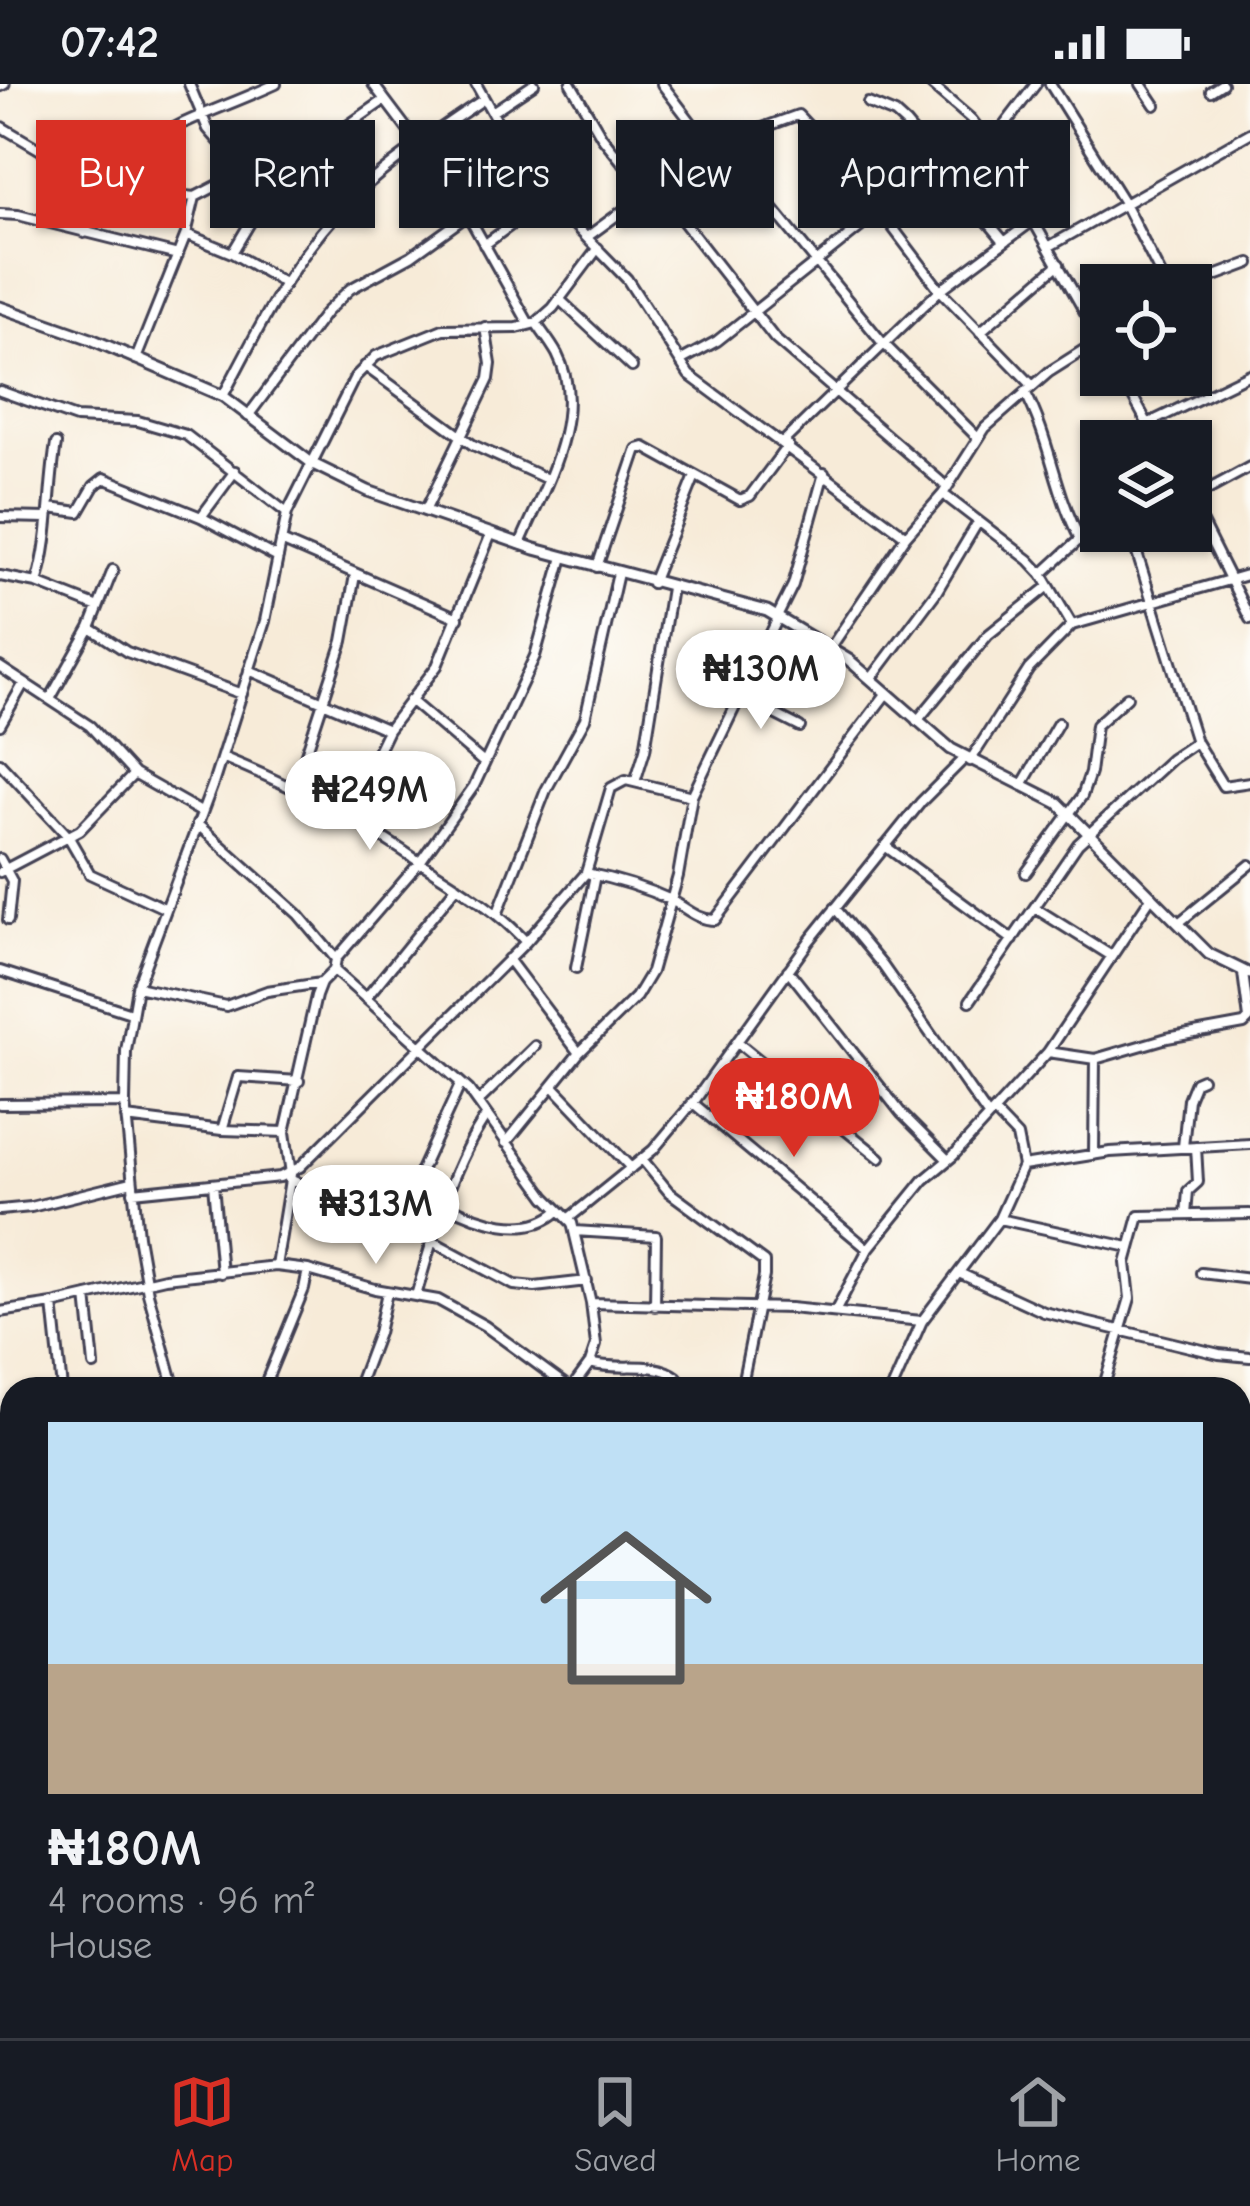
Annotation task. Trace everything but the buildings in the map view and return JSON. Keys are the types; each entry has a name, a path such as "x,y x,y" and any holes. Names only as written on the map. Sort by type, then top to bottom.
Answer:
{"street":[{"path":"189,84 199,114 210,128"},
{"path":"186,122 276,84"},
{"path":"373,84 399,121"},
{"path":"476,84 496,120"},
{"path":"492,112 534,84"},
{"path":"571,84 616,152"},
{"path":"662,84 693,120"},
{"path":"930,84 969,120"},
{"path":"1008,120 1036,84"},
{"path":"1050,84 1123,201 1155,264"},
{"path":"1141,84 1155,105"},
{"path":"1211,91 1222,84"},
{"path":"453,120 484,99"},
{"path":"357,120 383,101"},
{"path":"868,103 901,120"},
{"path":"774,124 798,115 802,120"},
{"path":"0,126 36,147"},
{"path":"1050,246 1250,133"},
{"path":"223,396 284,283 348,202 399,159"},
{"path":"186,196 210,190"},
{"path":"136,359 186,235 194,197"},
{"path":"0,214 178,255"},
{"path":"774,214 883,342 978,438"},
{"path":"587,237 616,216"},
{"path":"84,232 86,228"},
{"path":"232,253 247,228"},
{"path":"248,416 326,312 350,289 411,256 449,228"},
{"path":"474,228 532,324 558,356 567,394 564,435 520,544"},
{"path":"484,245 508,228"},
{"path":"578,228 627,279 680,362 708,393 785,444 906,536"},
{"path":"682,228 751,312 835,393 977,522 1042,574 1072,626"},
{"path":"680,362 717,340 857,228"},
{"path":"894,228 940,290 1029,389 1061,499 1080,539 1042,574"},
{"path":"993,228 1003,240"},
{"path":"597,568 638,448 744,500 785,444 883,342 940,290 1022,228"},
{"path":"1039,228 1080,302"},
{"path":"186,235 232,253 284,283"},
{"path":"172,1377 146,1281 133,1187 124,1103 131,1012 242,694 287,513 355,377 376,356 443,329 532,324 559,299 598,248"},
{"path":"1212,277 1250,263"},
{"path":"980,332 1059,264"},
{"path":"559,299 632,367"},
{"path":"0,308 223,396 313,464 424,512 597,568 740,603 777,617 831,647 917,722 968,759 1048,797 1209,954 1247,974 1247,1022 1095,1059 1048,1052"},
{"path":"424,512 491,372 485,327"},
{"path":"831,647 978,438 1029,389 1080,354"},
{"path":"365,366 473,446 548,478"},
{"path":"1155,420 1250,374"},
{"path":"0,391 76,418 138,421 187,435 287,513"},
{"path":"37,583 48,547 56,444"},
{"path":"1212,488 1250,467"},
{"path":"201,517 235,471"},
{"path":"506,1143 579,1053 636,997 659,950 688,832 692,796 793,585 824,473"},
{"path":"652,583 695,476"},
{"path":"0,517 79,512 94,485 104,478 201,517 278,558"},
{"path":"871,679 937,591 977,522"},
{"path":"347,815 388,730 437,666 491,534"},
{"path":"1212,540 1250,619"},
{"path":"281,541 458,618"},
{"path":"1137,552 1196,742 1223,787 1250,782"},
{"path":"275,1266 290,1177 285,1132 321,983 334,970 336,958 420,862 474,786 535,656 563,557"},
{"path":"50,699 90,628 113,570"},
{"path":"496,915 546,790 585,719 618,573"},
{"path":"569,1218 642,1159 692,1103 835,908 921,802 968,759 1029,669 1072,626 1250,574"},
{"path":"295,787 343,641 355,575"},
{"path":"0,576 37,583 98,607"},
{"path":"917,722 988,635 1049,586"},
{"path":"635,782 645,750 671,588"},
{"path":"90,628 127,652 242,694"},
{"path":"0,667 90,726 134,773 201,812"},
{"path":"249,670 388,730"},
{"path":"0,724 24,683"},
{"path":"591,874 626,882 702,920 715,920 886,694"},
{"path":"740,697 800,728"},
{"path":"1026,873 1082,796 1096,725 1127,697"},
{"path":"410,700 484,763"},
{"path":"1022,785 1058,723"},
{"path":"970,1000 1089,833 1196,742"},
{"path":"222,757 347,815 457,886 526,942"},
{"path":"0,763 68,836 90,874 164,908"},
{"path":"8,920 13,891 2,865 80,830 134,773"},
{"path":"576,968 611,788 618,782 635,782 692,796"},
{"path":"197,824 298,914 336,958"},
{"path":"885,846 1013,940"},
{"path":"1180,921 1250,865"},
{"path":"290,1177 591,874"},
{"path":"366,998 457,886"},
{"path":"836,1310 868,1249 924,1180 1048,1052 1153,895"},
{"path":"835,908 884,965 991,1114 1017,1136 1023,1166 999,1220 922,1321 897,1377"},
{"path":"1035,908 1110,955"},
{"path":"508,958 579,1053"},
{"path":"334,970 461,1083 558,1211 569,1218 587,1281 596,1345 580,1377"},
{"path":"788,970 901,1113 948,1160"},
{"path":"0,971 131,1012"},
{"path":"137,987 226,1006 267,991 321,983"},
{"path":"737,1042 880,1158"},
{"path":"478,1102 535,1046"},
{"path":"1094,1154 1095,1059"},
{"path":"222,1130 238,1077 299,1081"},
{"path":"1183,1148 1188,1100 1202,1079"},
{"path":"396,1225 461,1083"},
{"path":"554,1087 631,1168"},
{"path":"0,1104 124,1103"},
{"path":"692,1103 868,1249"},
{"path":"416,1296 446,1204 487,1115"},
{"path":"126,1118 285,1132"},
{"path":"1023,1166 1094,1154 1250,1144"},
{"path":"1186,1216 1188,1190 1198,1182 1196,1147"},
{"path":"642,1159 669,1192 764,1262 744,1377"},
{"path":"0,1210 133,1187 290,1177 432,1241 514,1285 587,1281"},
{"path":"213,1184 220,1273"},
{"path":"446,1204 496,1224 542,1221 558,1211"},
{"path":"1107,1377 1130,1298 1125,1277 1141,1214 1250,1214"},
{"path":"999,1220 1129,1247"},
{"path":"574,1231 656,1236 655,1306"},
{"path":"0,1312 146,1281 275,1266 438,1300 485,1325 555,1377"},
{"path":"268,1377 308,1270"},
{"path":"1201,1273 1250,1279"},
{"path":"959,1274 1044,1312 1219,1354 1250,1357"},
{"path":"362,1377 387,1292"},
{"path":"87,1297 94,1365"},
{"path":"591,1303 836,1310 922,1321"},
{"path":"53,1304 61,1377"},
{"path":"590,1363 605,1368 646,1367 677,1377"}]}
